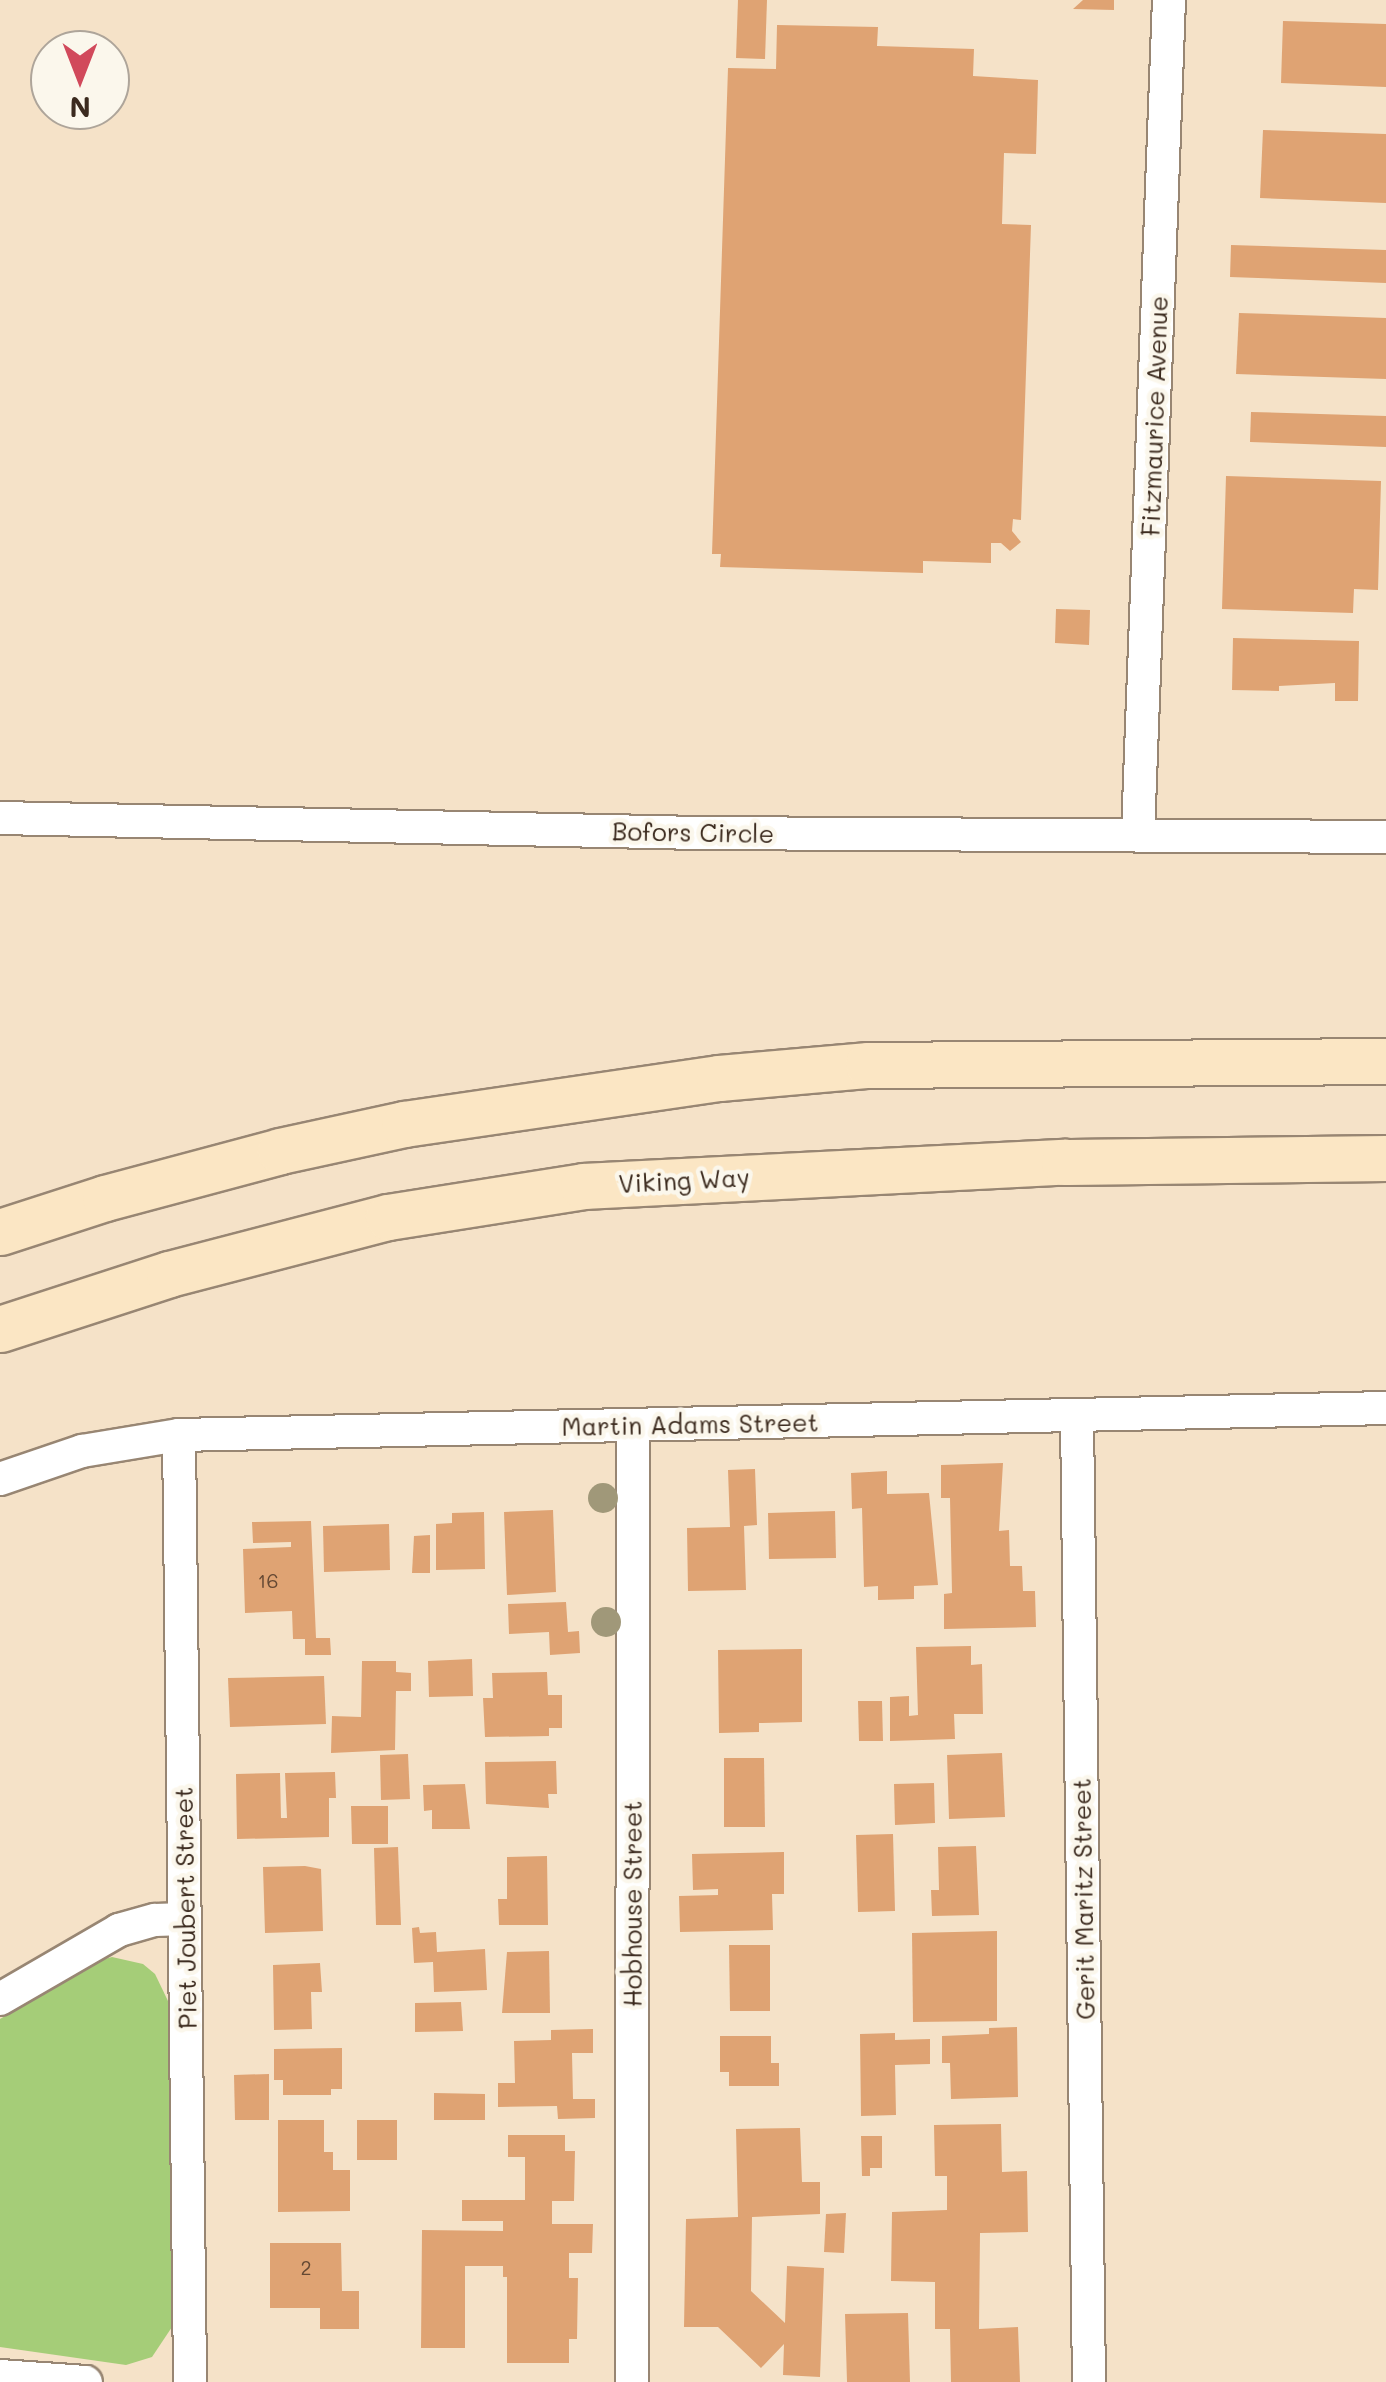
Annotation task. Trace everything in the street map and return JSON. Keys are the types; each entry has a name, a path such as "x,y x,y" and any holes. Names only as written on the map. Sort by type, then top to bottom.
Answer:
{"main road":[{"path":"0,1232 122,1193 386,1128 719,1078 868,1066 1386,1062"},
{"name":"Viking Way","path":"0,1329 169,1274 388,1217 583,1186 1064,1162 1386,1158"}],"street":[{"name":"Fitzmaurice Avenue","path":"1138,832 1170,0"},
{"name":"Bofors Circle","path":"0,818 680,832 1386,836"},
{"name":"Martin Adams Street","path":"0,1478 82,1451 180,1435 1386,1408"},
{"name":"Gerit Maritz Street","path":"1077,1416 1089,2382"},
{"name":"Hobhouse Street","path":"632,2382 633,1425"},
{"name":"Piet Joubert Street","path":"180,1435 190,2382"},
{"path":"0,2000 118,1930 155,1920 184,1918"},
{"path":"0,2376 86,2382"}],"green space":[{"path":"112,1957 143,1964 155,1974 168,2001 172,2327 152,2357 126,2365 0,2347 0,2019 97,1961"}],"building":[{"path":"738,0 767,0 765,59 736,58"},
{"path":"1083,0 1114,0 1114,10 1073,9"},
{"path":"1283,21 1386,24 1386,87 1281,83"},
{"path":"777,25 878,27 877,46 974,49 973,76 1038,80 1036,154 1004,153 1002,224 1031,225 1021,520 1013,519 1012,531 1021,542 1010,551 1001,543 991,543 991,563 923,561 923,573 720,567 721,554 712,554 728,68 776,69"},
{"path":"1263,130 1386,134 1386,203 1260,198"},
{"path":"1231,245 1386,250 1386,283 1230,277"},
{"path":"1239,313 1386,318 1386,379 1236,374"},
{"path":"1251,412 1386,416 1386,447 1250,442"},
{"path":"1226,476 1381,481 1378,590 1354,589 1353,613 1222,609"},
{"path":"1056,609 1090,610 1089,645 1055,643"},
{"path":"1233,638 1359,641 1358,701 1335,701 1335,683 1279,686 1279,691 1232,690"},
{"path":"1003,1463 999,1531 1009,1530 1010,1566 1022,1566 1023,1591 1035,1591 1036,1627 944,1629 944,1594 952,1593 950,1498 941,1498 941,1465"},
{"path":"755,1469 757,1525 744,1526 746,1590 688,1591 687,1528 730,1527 728,1470"},
{"path":"887,1471 887,1494 929,1493 938,1585 914,1586 914,1599 878,1600 878,1586 864,1587 862,1508 852,1509 851,1473"},
{"path":"553,1510 556,1592 507,1595 504,1512"},
{"path":"835,1511 836,1558 769,1559 768,1513"},
{"path":"484,1512 485,1569 436,1570 436,1524 452,1523 452,1513"},
{"path":"311,1521 316,1638 330,1638 331,1655 305,1655 305,1639 293,1639 292,1611 245,1613 243,1549 291,1547 291,1542 253,1543 252,1522"},
{"path":"389,1524 390,1570 324,1572 323,1526"},
{"path":"430,1535 430,1573 412,1573 414,1536"},
{"path":"566,1602 568,1632 579,1631 580,1653 550,1655 549,1632 509,1634 508,1604"},
{"path":"971,1646 971,1665 982,1664 983,1714 954,1714 955,1739 890,1741 890,1697 909,1696 909,1716 918,1715 916,1647"},
{"path":"802,1649 802,1722 759,1723 759,1732 719,1733 718,1650"},
{"path":"472,1659 473,1696 429,1697 428,1661"},
{"path":"362,1661 396,1661 396,1672 411,1673 411,1691 396,1691 395,1750 331,1753 332,1716 361,1717"},
{"path":"547,1672 548,1695 562,1695 562,1728 549,1728 549,1736 485,1737 483,1698 493,1698 492,1673"},
{"path":"324,1676 326,1724 230,1727 228,1678"},
{"path":"858,1701 882,1701 883,1741 859,1741"},
{"path":"1002,1753 1005,1817 949,1819 947,1755"},
{"path":"408,1754 410,1799 381,1800 380,1755"},
{"path":"724,1758 764,1758 765,1827 724,1827"},
{"path":"556,1761 557,1794 548,1794 549,1808 486,1804 485,1762"},
{"path":"335,1772 336,1798 329,1798 329,1837 237,1839 236,1774 280,1773 281,1818 287,1818 285,1773"},
{"path":"934,1783 935,1823 895,1825 894,1784"},
{"path":"465,1784 470,1829 432,1829 432,1810 424,1811 423,1785"},
{"path":"351,1806 388,1806 388,1844 352,1844"},
{"path":"893,1834 895,1911 858,1912 856,1835"},
{"path":"976,1846 979,1915 932,1916 931,1890 939,1890 938,1847"},
{"path":"398,1847 401,1925 376,1925 374,1848"},
{"path":"784,1852 784,1894 772,1894 773,1930 680,1932 679,1896 718,1895 718,1889 693,1890 692,1854"},
{"path":"547,1856 548,1925 499,1925 498,1899 507,1899 507,1857"},
{"path":"263,1867 321,1869 323,1931 265,1933"},
{"path":"419,1927 420,1933 436,1932 437,1952 485,1949 487,1990 434,1992 433,1962 414,1963 412,1928"},
{"path":"997,1931 997,2021 913,2022 912,1933"},
{"path":"729,1945 770,1945 770,2011 730,2011"},
{"path":"549,1951 550,2013 502,2013 507,1952"},
{"path":"320,1963 322,1992 311,1992 312,2029 274,2030 273,1965"},
{"path":"461,2002 463,2031 415,2032 415,2003"},
{"path":"1017,2027 1018,2097 951,2099 950,2063 942,2063 942,2036 989,2034 989,2028"},
{"path":"593,2029 593,2053 572,2053 573,2099 595,2099 595,2118 558,2119 557,2106 498,2107 498,2083 515,2083 514,2041 551,2040 551,2030"},
{"path":"895,2033 895,2040 930,2039 930,2064 895,2065 896,2115 861,2116 860,2034"},
{"path":"720,2036 771,2036 771,2063 779,2063 779,2086 729,2086 729,2072 720,2072"},
{"path":"342,2048 342,2089 331,2089 331,2095 283,2095 283,2080 274,2080 274,2049"},
{"path":"269,2074 269,2120 235,2120 234,2075"},
{"path":"434,2093 485,2094 485,2120 434,2120"},
{"path":"278,2120 324,2120 324,2152 333,2152 333,2170 350,2170 350,2211 278,2212"},
{"path":"357,2120 397,2120 397,2160 357,2160"},
{"path":"1001,2124 1002,2172 1027,2171 1028,2232 980,2233 979,2329 1018,2327 1020,2382 951,2382 950,2329 935,2329 935,2282 891,2281 892,2212 947,2210 947,2176 935,2176 934,2125"},
{"path":"800,2128 802,2182 820,2182 820,2214 752,2217 751,2291 785,2323 787,2266 824,2268 820,2377 783,2375 784,2344 761,2368 718,2327 684,2327 686,2219 738,2217 736,2129"},
{"path":"508,2135 565,2135 565,2151 575,2151 574,2201 552,2201 552,2224 593,2224 592,2253 569,2253 569,2278 578,2278 577,2339 569,2339 569,2363 507,2363 507,2277 503,2277 503,2266 465,2266 465,2348 421,2348 422,2230 503,2231 503,2221 462,2221 462,2200 525,2200 525,2157 508,2157"},
{"path":"861,2136 882,2136 882,2168 870,2168 870,2176 862,2176"},
{"path":"846,2213 844,2253 824,2252 826,2214"},
{"path":"270,2243 341,2243 342,2291 359,2291 359,2329 320,2329 320,2308 270,2308"},
{"path":"908,2313 910,2382 847,2382 845,2314"}]}
